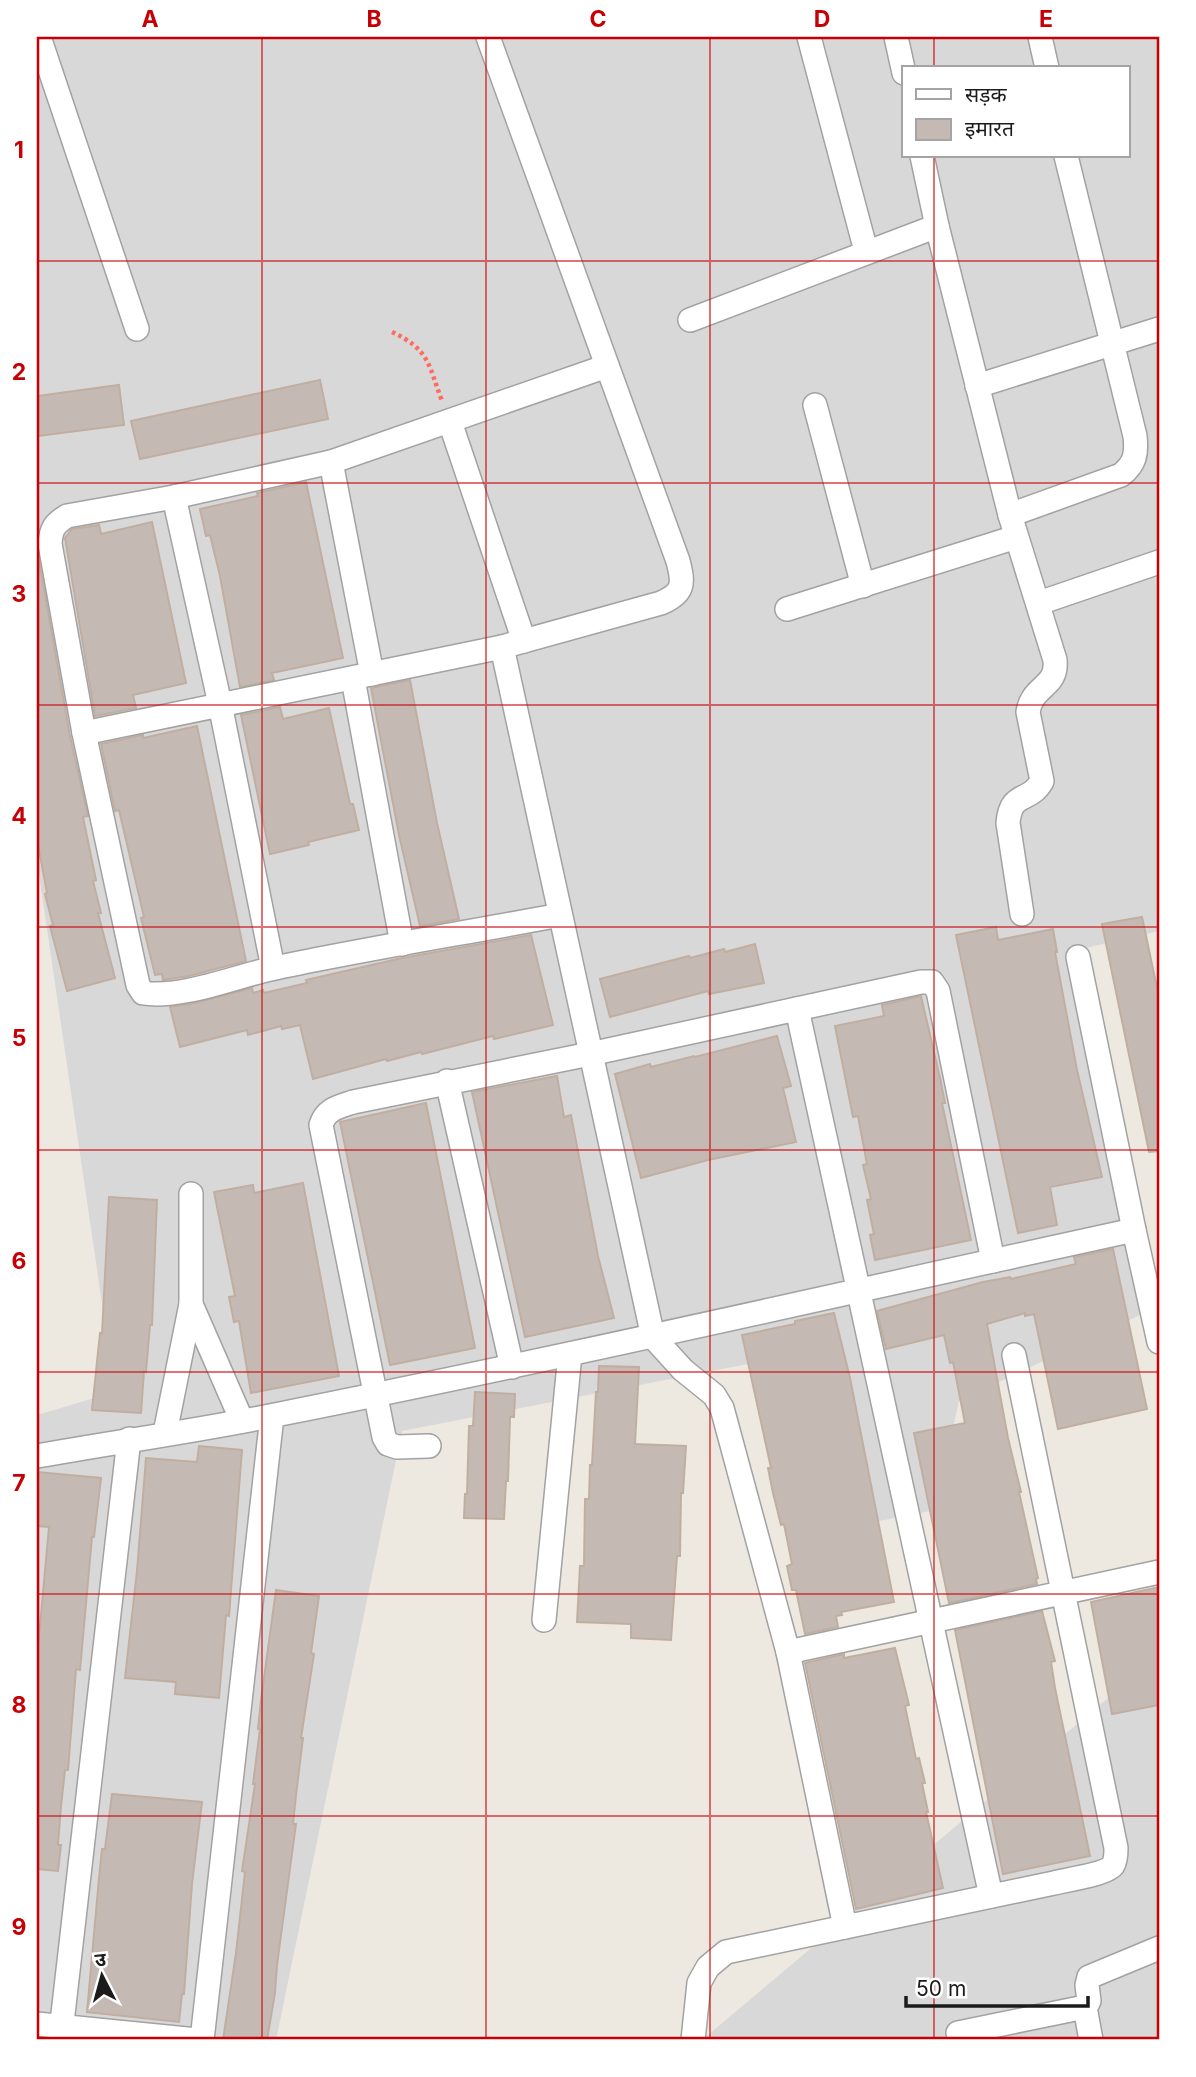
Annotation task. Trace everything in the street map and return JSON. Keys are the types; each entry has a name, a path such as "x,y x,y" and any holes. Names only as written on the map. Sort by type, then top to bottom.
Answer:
{"street":[{"path":"39,37 137,329"},
{"path":"84,733 513,644 661,603 674,597 681,588 682,576 678,561 488,37"},
{"path":"809,37 866,251"},
{"path":"896,37 902,66"},
{"path":"1040,37 1047,66"},
{"path":"922,158 937,226 1013,526 1039,603 1057,672 1052,681 1036,692 1030,701 1028,712 1042,781 1037,790 1014,802 1009,810 1008,823 1022,914"},
{"path":"787,609 863,586 1013,526 1121,475 1133,466 1137,452 1135,436 1066,158"},
{"path":"690,320 937,226"},
{"path":"977,386 1159,329"},
{"path":"560,915 273,968 220,983 156,995 143,993 138,985 84,733 50,534 55,523 67,516 174,497 331,462 607,366"},
{"path":"815,405 863,586"},
{"path":"450,422 513,644 560,915 653,1337 723,1408 788,1652 845,1927"},
{"path":"331,462 402,944"},
{"path":"174,497 220,704 273,968"},
{"path":"1039,603 1159,562"},
{"path":"1078,957 1159,1342"},
{"path":"429,1446 397,1447 388,1444 384,1437 321,1125 324,1116 332,1109 353,1102 921,982 932,982 937,991 993,1261"},
{"path":"797,1009 991,1896"},
{"path":"447,1081 512,1367"},
{"path":"165,1433 191,1304 191,1194"},
{"path":"37,1456 272,1416 377,1395 860,1292 1134,1230"},
{"path":"191,1304 242,1421"},
{"path":"544,1620 570,1354"},
{"path":"693,2040 699,1983 708,1967 726,1952 1101,1872 1115,1863 1116,1848 1014,1355"},
{"path":"202,2040 272,1416"},
{"path":"60,2034 129,1439"},
{"path":"788,1652 1159,1572"},
{"path":"1091,2040 1085,2007 1089,2001 1089,1977 1159,1948"},
{"path":"958,2033 1085,2007"},
{"path":"37,2024 60,2034 197,2040"}],"path":[{"path":"392,332 411,341 423,352 450,422"}],"shaded area":[{"path":"37,37 1159,37 1159,931 1073,951 1157,1307 959,1401 935,1510 839,1529 748,1364 402,1431 276,2040 37,2040 37,1415 115,1392 37,861"},
{"path":"1159,1655 1159,2040 702,2040"}],"building":[{"path":"320,380 328,419 140,459 131,421"},
{"path":"119,385 124,425 37,436 37,396"},
{"path":"306,482 343,658 272,673 274,680 240,687 220,576 210,535 206,536 200,509"},
{"path":"152,522 186,683 133,695 136,708 95,716 65,538 72,529 99,525 101,534"},
{"path":"37,549 70,736 88,816 83,817 96,880 93,881 101,913 98,913 115,978 67,991 50,926 53,925 45,894 47,893 37,839"},
{"path":"410,680 437,823 459,919 420,926 399,835 371,688"},
{"path":"280,707 283,719 329,708 350,804 353,804 359,830 270,854 241,715"},
{"path":"197,726 246,961 163,980 162,974 155,975 130,857 119,810 115,811 101,744"},
{"path":"1142,917 1159,997 1159,1151 1149,1152 1102,924"},
{"path":"996,927 998,940 1053,929 1077,1070 1102,1177 1050,1187 1057,1225 1018,1233 956,935"},
{"path":"531,935 553,1025 494,1039 493,1036 422,1054 421,1052 387,1061 386,1059 313,1079 300,1025 282,1029 281,1026 248,1035 247,1030 180,1047 170,1007 252,988 253,993 263,990 264,993 307,983 306,980 402,958"},
{"path":"755,944 764,983 709,994 708,991 610,1017 600,979 689,956 690,958 724,949 725,952"},
{"path":"921,996 940,1078 945,1103 942,1103 971,1240 875,1260 870,1235 874,1234 867,1200 871,1199 863,1165 867,1164 858,1116 853,1117 835,1026 884,1016 882,1005"},
{"path":"777,1036 791,1086 783,1088 796,1142 708,1160 641,1178 615,1074"},
{"path":"557,1076 564,1117 571,1115 598,1256 614,1318 525,1337 472,1092"},
{"path":"426,1103 475,1348 390,1365 340,1122"},
{"path":"303,1183 339,1376 251,1393 239,1321 234,1322 229,1297 235,1296 214,1192 253,1185 254,1193"},
{"path":"109,1197 157,1200 152,1325 146,1372 144,1371 141,1413 92,1410 100,1333 102,1334"},
{"path":"1113,1249 1147,1409 1058,1429 1034,1314 1025,1316 1025,1313 987,1324 1038,1578 1037,1584 949,1603 914,1433 965,1423 953,1362 950,1363 944,1335 886,1349 877,1311 983,1282 1011,1279 1076,1264 1074,1257"},
{"path":"834,1313 850,1378 894,1602 841,1612 842,1615 836,1616 838,1627 805,1634 796,1590 792,1590 787,1566 792,1564 784,1524 781,1525 773,1493 768,1468 771,1468 742,1335"},
{"path":"599,1366 639,1367 635,1444 686,1446 681,1493 680,1556 677,1556 671,1640 631,1638 631,1624 577,1622 580,1566 584,1566 585,1499 589,1499"},
{"path":"475,1392 515,1394 514,1417 510,1417 504,1519 464,1518 469,1426 473,1426"},
{"path":"199,1446 242,1450 229,1616 226,1615 219,1698 175,1694 176,1682 125,1678 146,1458 197,1462"},
{"path":"37,1472 101,1478 92,1537 80,1670 76,1669 68,1770 65,1770 61,1806 58,1871 37,1869 37,1659 49,1527 37,1526"},
{"path":"1159,1587 1159,1705 1112,1714 1091,1602"},
{"path":"276,1590 319,1596 311,1653 314,1654 301,1738 293,1824 296,1824 267,2040 223,2040 236,1953 245,1872 242,1871 255,1784 261,1700"},
{"path":"1042,1611 1055,1661 1051,1662 1055,1688 1090,1856 1003,1874 955,1630"},
{"path":"895,1648 909,1705 905,1706 916,1759 919,1758 925,1783 922,1783 926,1812 943,1888 856,1909 805,1663 844,1654 844,1658"},
{"path":"112,1794 202,1802 179,2022 87,2012 102,1849 105,1849"}]}
